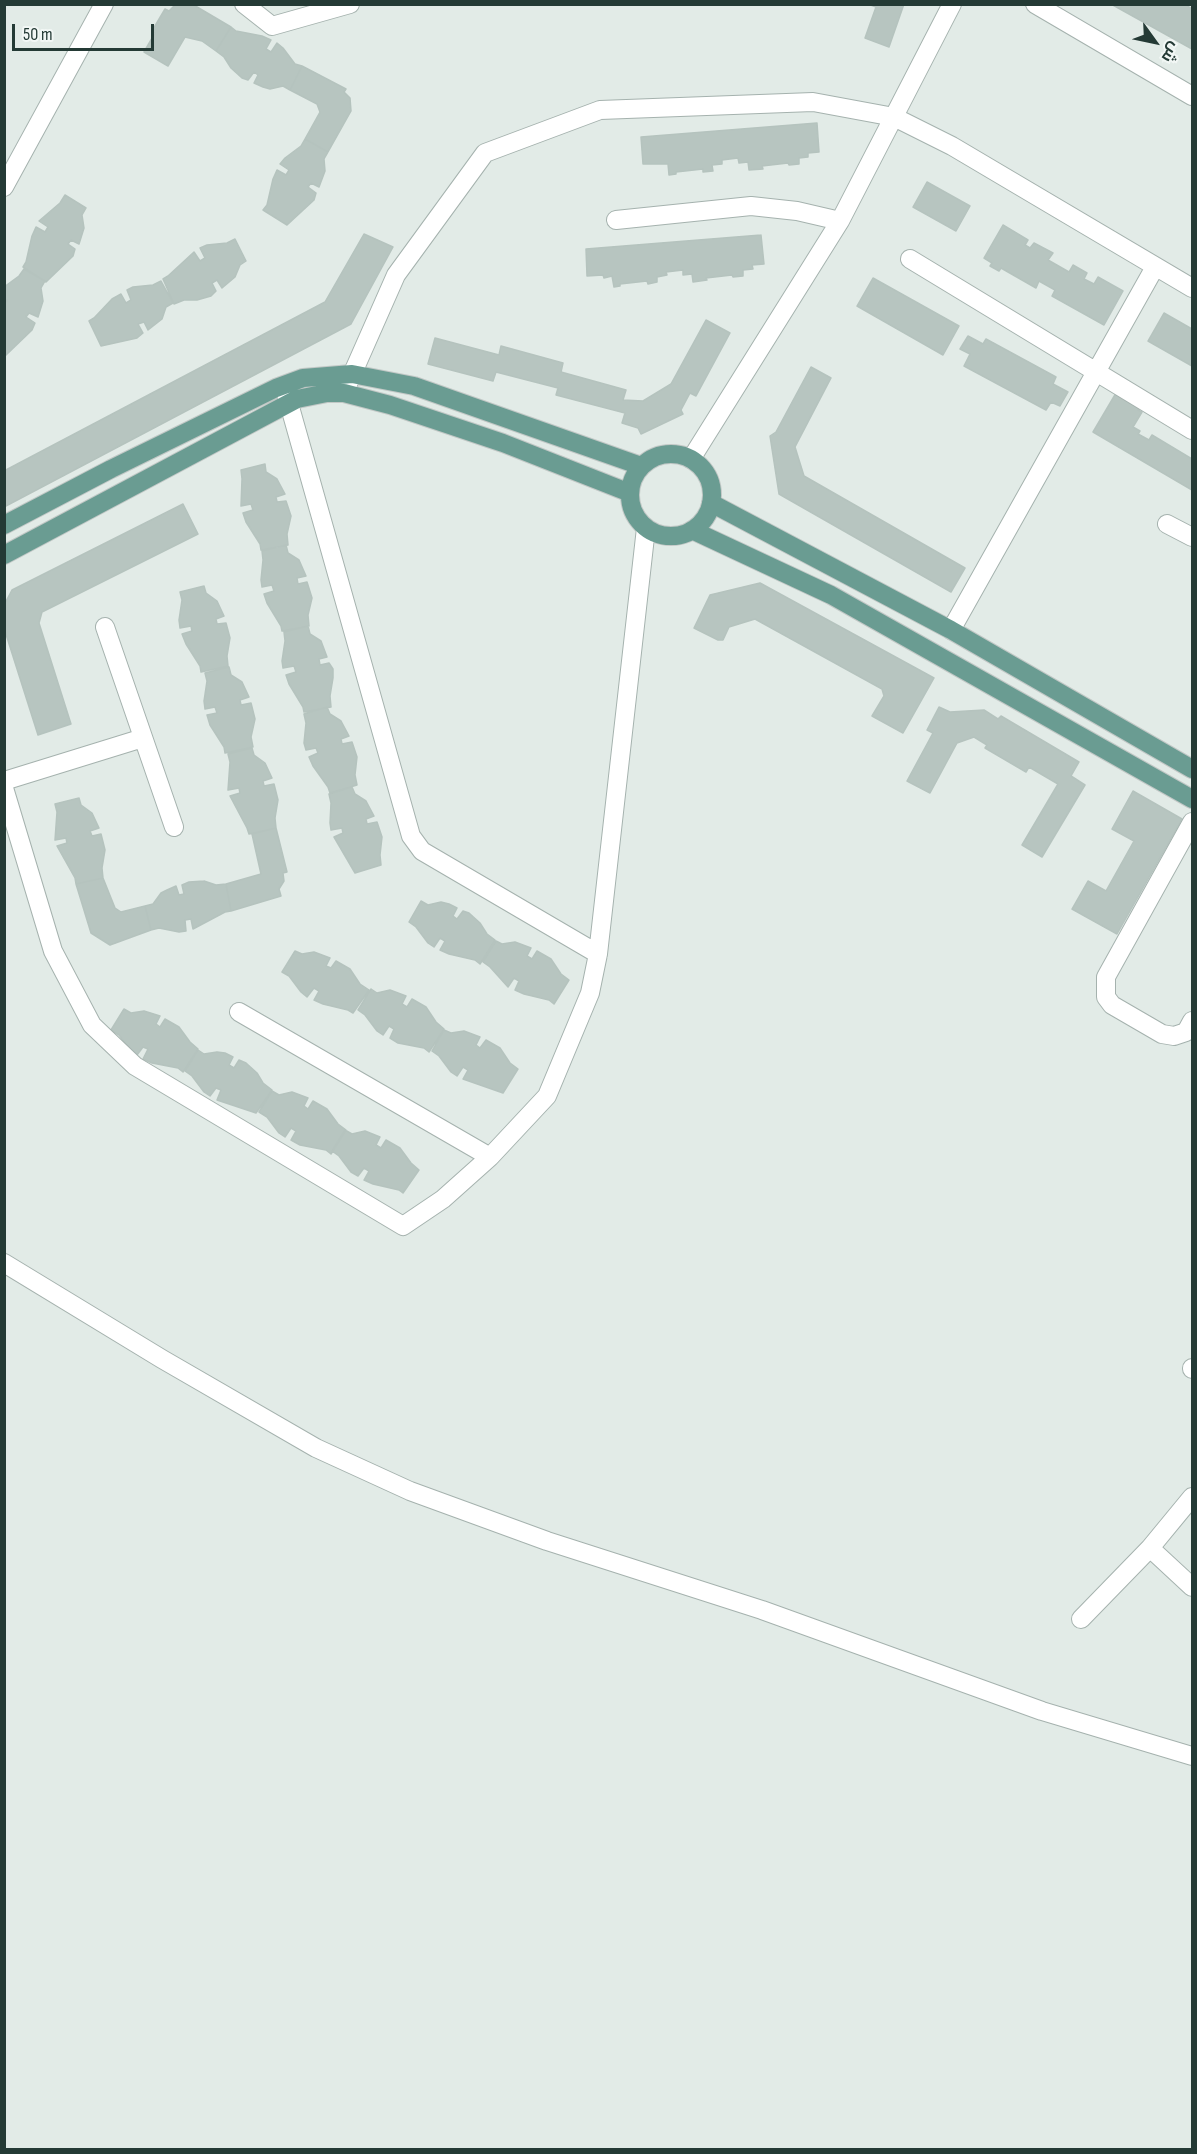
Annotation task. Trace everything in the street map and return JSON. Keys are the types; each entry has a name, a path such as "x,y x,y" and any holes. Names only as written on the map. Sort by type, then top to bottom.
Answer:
{"main road":[{"path":"4,525 240,404 303,378 352,374 414,386 641,466"},
{"path":"4,555 287,404 297,399 327,393 344,393 390,405 503,443 630,493"},
{"path":"670,453 691,459 706,473 711,492 711,503 700,523 692,530 669,536 646,528 633,512 630,493 631,483 641,466 660,455 670,453"},
{"path":"711,503 951,630 1192,769"},
{"path":"692,530 831,595 1192,799"}],"street":[{"path":"4,187 104,4"},
{"path":"244,4 272,26 350,4"},
{"path":"691,459 840,221 952,4"},
{"path":"1035,4 1192,96"},
{"path":"344,393 396,275 485,153 600,110 813,102 894,117 952,146 1192,288"},
{"path":"616,220 751,206 797,211 840,221"},
{"path":"910,259 1192,430"},
{"path":"951,630 1155,267"},
{"path":"284,386 287,404 411,836 422,851 598,954"},
{"path":"1167,524 1192,537"},
{"path":"4,788 54,951 92,1025 135,1066 403,1226 443,1199 490,1156 547,1096 590,993 598,954 646,528"},
{"path":"105,627 174,827"},
{"path":"4,781 143,738"},
{"path":"1192,822 1106,977 1106,997 1112,1005 1162,1034 1174,1036 1186,1032 1192,1021"},
{"path":"240,1012 490,1156"},
{"path":"4,1263 162,1359 316,1448 410,1491 548,1541 762,1610 1042,1710 1192,1756"},
{"path":"1081,1620 1150,1548 1192,1497"},
{"path":"1150,1548 1192,1587"}],"building":[{"path":"176,4 192,4 231,27 216,51 202,41 185,37 168,66 144,52 155,33 152,31 165,9 169,11"},
{"path":"868,4 904,4 889,47 865,38 876,7"},
{"path":"1111,4 1185,4 1192,9 1192,49"},
{"path":"231,27 236,31 271,40 266,49 271,52 277,43 295,64 302,66 290,90 283,86 270,89 263,87 254,83 258,75 254,72 248,80 242,78 231,68 224,57 216,51"},
{"path":"302,66 346,89 344,92 350,98 351,111 328,152 305,139 320,112 317,104 290,90"},
{"path":"817,123 819,152 808,153 808,157 799,158 799,164 762,166 763,169 749,170 748,162 739,163 738,158 722,160 722,164 712,165 713,171 703,172 703,169 669,175 668,164 643,164 641,137"},
{"path":"305,139 328,152 324,159 325,171 319,187 311,183 308,187 316,193 314,200 287,225 263,210 267,205 277,170 286,175 289,170 280,164 301,146"},
{"path":"927,182 970,206 956,231 913,207"},
{"path":"65,195 86,208 82,215 84,228 79,244 71,240 68,244 75,249 73,256 46,282 23,267 36,227 45,232 48,227 39,221 60,203"},
{"path":"1003,225 1028,240 1025,245 1030,248 1034,243 1053,253 1048,260 1069,272 1073,265 1087,273 1084,279 1094,284 1098,277 1123,291 1104,325 1052,296 1055,290 1039,281 1036,288 1001,268 999,271 990,266 992,263 984,258"},
{"path":"364,234 393,247 351,324 4,507 4,471 325,302"},
{"path":"761,235 764,264 752,265 753,269 743,270 743,276 706,278 707,280 693,282 692,274 683,275 683,270 666,272 667,275 657,277 657,282 620,284 614,287 612,276 604,278 603,275 587,276 586,249"},
{"path":"235,239 246,261 240,265 235,277 222,288 217,280 212,283 216,291 211,296 174,304 163,279 194,252 200,261 205,258 200,248 227,243"},
{"path":"24,269 45,281 41,288 43,301 38,317 29,313 26,317 35,323 32,330 5,356 4,305 7,300 4,298 4,287 19,276"},
{"path":"873,278 959,326 943,355 857,306"},
{"path":"161,281 173,303 166,307 162,319 148,330 144,322 138,324 143,333 137,338 101,346 89,321 112,299 121,294 126,303 131,300 127,290 133,287 153,285"},
{"path":"1164,313 1192,329 1192,366 1148,341"},
{"path":"706,320 730,333 696,396 690,393 681,410 683,414 641,434 638,428 622,423 625,413 556,395 558,388 496,372 493,381 428,364 435,338 499,355 501,346 563,363 561,372 626,390 623,400 643,401 671,384"},
{"path":"968,336 983,344 986,339 1056,377 1053,384 1068,392 1060,406 1051,402 1046,410 964,366 970,354 960,349"},
{"path":"811,367 831,378 795,447 804,476 965,568 951,592 779,494 770,436 776,432"},
{"path":"1119,388 1143,402 1138,410 1142,412 1133,427 1140,431 1138,434 1149,440 1152,435 1192,459 1192,490 1093,432"},
{"path":"265,464 266,472 277,479 285,494 276,497 277,502 286,501 291,516 287,534 288,545 261,550 243,513 253,510 251,504 241,506 241,470"},
{"path":"183,504 198,534 42,612 39,623 71,724 38,735 4,628 4,605 12,590"},
{"path":"286,545 288,553 299,560 306,576 297,578 298,584 307,582 312,598 308,615 309,626 282,631 264,594 274,591 272,585 262,587 262,551"},
{"path":"760,583 934,678 903,733 872,716 884,696 882,689 755,619 729,627 723,640 718,640 694,628 710,595"},
{"path":"204,586 206,593 217,601 224,616 216,619 217,624 226,623 230,638 228,666 201,672 182,634 192,631 191,626 180,628 179,620 182,600 180,592"},
{"path":"308,626 310,634 321,641 327,657 319,659 320,665 329,663 333,669 333,678 331,707 304,712 286,675 296,672 294,666 283,668 282,661 284,632"},
{"path":"229,667 231,675 242,682 249,697 240,700 241,705 251,703 255,719 251,737 253,747 225,753 207,715 217,713 215,707 205,709 207,681 205,673"},
{"path":"327,707 330,714 341,721 349,736 341,739 342,744 352,742 357,757 355,775 357,785 330,793 309,757 318,753 316,748 306,750 304,743 306,723 304,714"},
{"path":"939,707 950,712 984,710 998,719 1001,716 1079,762 1071,776 1085,785 1042,857 1022,845 1058,784 1029,767 1026,772 985,748 987,745 974,737 957,743 930,793 907,781 933,733 927,730"},
{"path":"252,748 254,755 265,763 272,778 263,781 264,786 274,784 278,800 276,828 249,834 230,796 240,793 239,788 228,790 230,762 228,754"},
{"path":"352,787 355,794 366,801 374,816 366,819 367,824 377,822 382,837 381,865 355,873 334,837 343,833 342,828 331,830 330,823 329,794"},
{"path":"1133,791 1182,819 1117,934 1072,909 1088,881 1106,891 1134,841 1112,829"},
{"path":"79,798 81,805 92,813 99,828 90,831 92,836 101,834 105,850 103,878 76,884 57,846 67,843 66,838 55,840 57,812 55,804"},
{"path":"276,828 287,872 283,873 284,881 279,889 281,896 231,911 226,884 261,874 252,834"},
{"path":"103,878 115,908 121,912 145,906 151,930 110,945 91,933 76,884"},
{"path":"204,881 216,885 226,884 231,911 193,929 191,919 185,920 186,931 159,928 151,930 145,906 153,904 161,893 176,886 179,895 184,894 182,885"},
{"path":"421,901 428,905 441,902 449,904 457,908 453,916 457,919 463,911 469,913 480,923 487,934 495,940 480,964 475,960 440,950 445,941 440,938 434,947 428,943 416,927 409,922"},
{"path":"496,941 502,944 515,942 531,948 527,956 532,959 537,951 551,959 561,974 569,980 554,1004 549,1000 515,990 519,981 514,978 508,987 483,962"},
{"path":"295,951 302,954 314,952 330,958 326,966 331,968 336,961 350,969 360,984 369,990 353,1013 314,1000 319,991 314,988 307,997 289,976 282,972"},
{"path":"371,989 377,993 390,990 406,996 402,1004 407,1007 412,999 426,1007 444,1029 429,1052 424,1048 398,1043 390,1038 394,1029 389,1026 383,1035 377,1031 365,1015 358,1010"},
{"path":"124,1009 131,1013 144,1011 160,1016 156,1024 160,1027 165,1019 179,1027 198,1049 183,1072 178,1068 143,1059 148,1049 143,1047 137,1055 119,1035 111,1030"},
{"path":"444,1030 451,1033 464,1031 480,1037 476,1045 480,1048 486,1040 500,1048 510,1063 518,1069 503,1093 463,1079 468,1070 463,1067 457,1076 451,1072 439,1056 432,1051"},
{"path":"198,1050 204,1054 225,1053 233,1057 229,1065 234,1068 239,1060 257,1073 263,1083 272,1090 256,1113 217,1100 221,1090 216,1088 210,1096 204,1092 192,1076 185,1071"},
{"path":"272,1091 279,1095 292,1092 308,1098 304,1106 308,1109 313,1101 327,1109 338,1124 346,1130 331,1154 326,1150 300,1145 291,1140 296,1131 291,1128 285,1137 267,1117 259,1112"},
{"path":"345,1130 352,1134 365,1131 380,1137 376,1145 381,1148 386,1140 400,1148 419,1170 403,1193 364,1180 369,1171 364,1168 358,1176 351,1172 339,1156 332,1151"}]}
